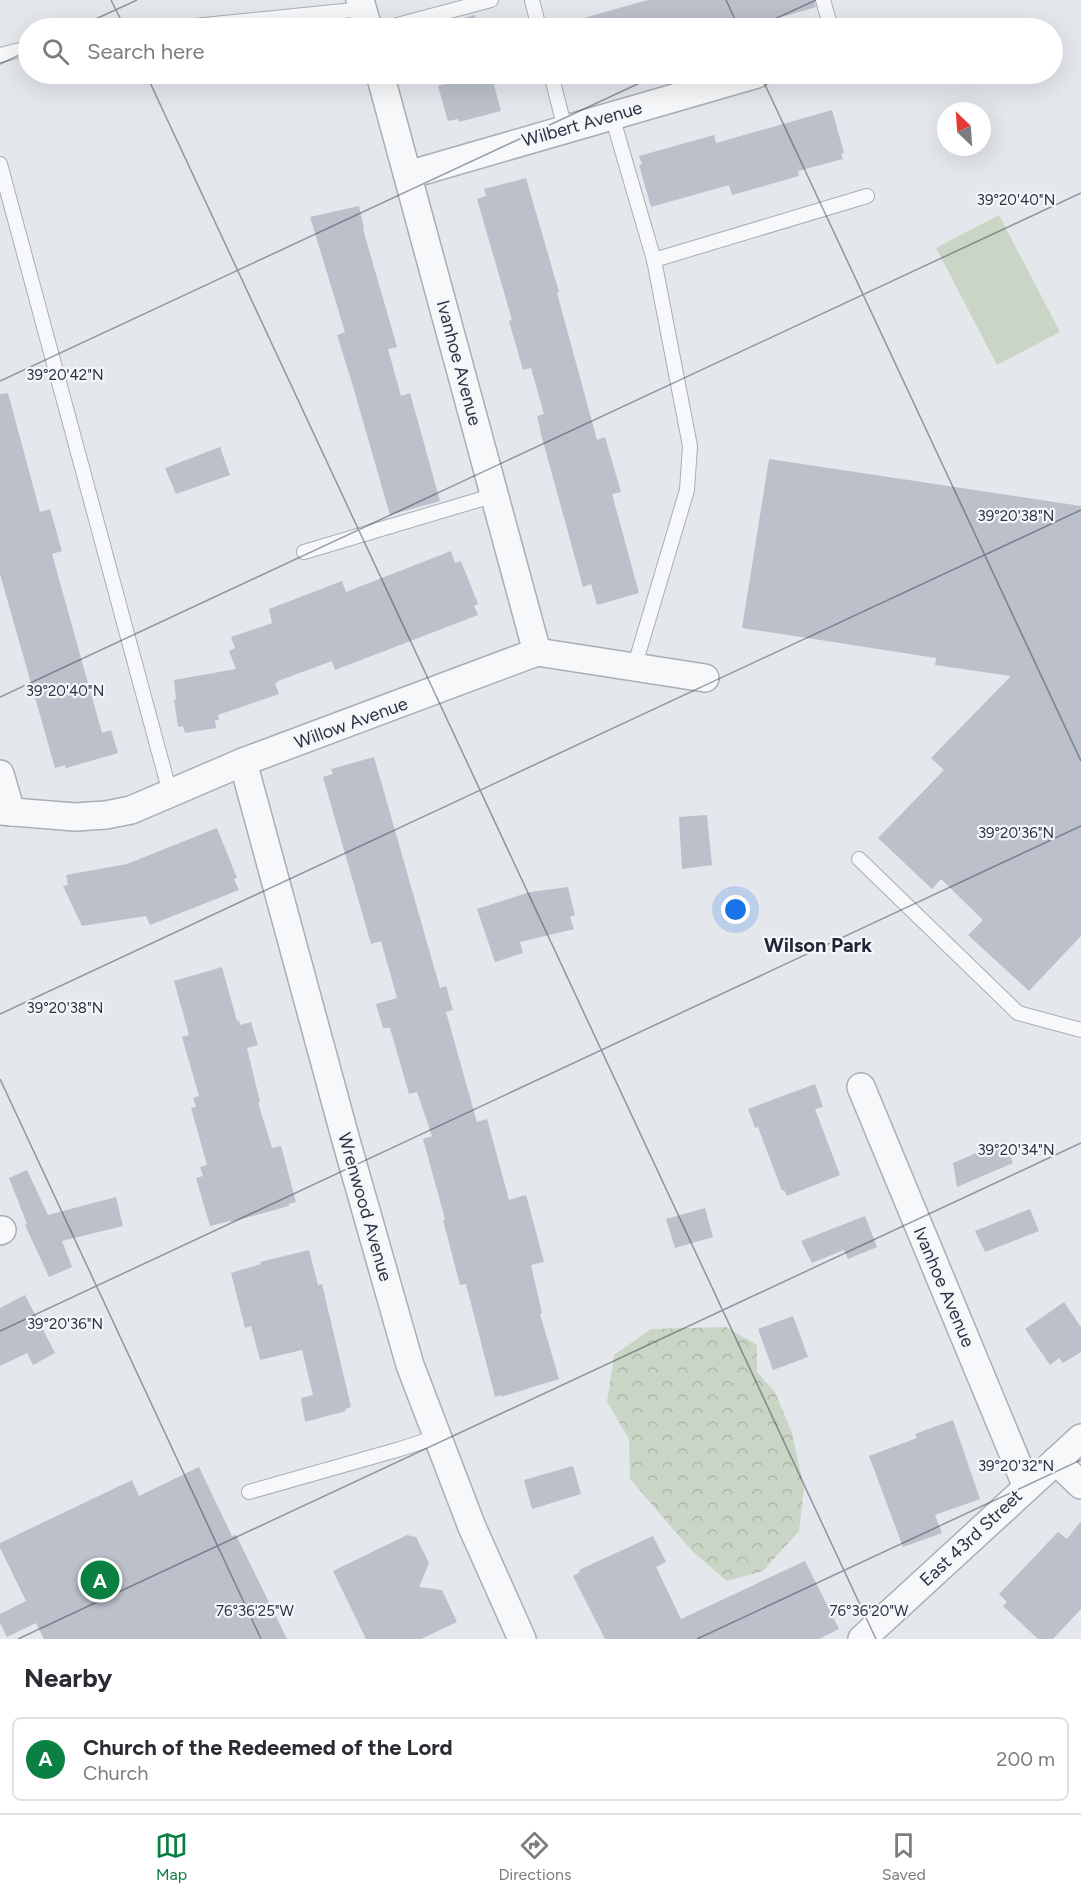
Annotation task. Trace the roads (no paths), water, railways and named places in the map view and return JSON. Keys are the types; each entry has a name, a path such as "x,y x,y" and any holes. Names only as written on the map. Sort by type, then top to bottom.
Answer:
{"street":[{"name":"Ivanhoe Avenue","path":"383,84 537,652"},
{"name":"Wilbert Avenue","path":"408,175 722,84"},
{"name":"Willow Avenue","path":"5,812 75,817 106,816 131,810 243,762 537,652"},
{"path":"537,652 705,678"},
{"name":"Wrenwood Avenue","path":"243,762 410,1365 472,1527 522,1639"},
{"path":"0,774 5,812"},
{"name":"Ivanhoe Avenue","path":"861,1087 1027,1487"},
{"name":"East 43rd Street","path":"862,1639 1081,1438"},
{"path":"1056,1461 1081,1485"}],"lane":[{"path":"424,18 491,0"},
{"path":"532,0 536,18"},
{"path":"823,0 828,18"},
{"path":"301,18 364,13"},
{"path":"0,55 18,50"},
{"path":"554,84 565,129"},
{"path":"612,116 654,260 690,446 687,490 634,668"},
{"path":"0,165 170,793"},
{"path":"654,260 867,196"},
{"path":"304,552 495,495"},
{"path":"859,859 1018,1013 1081,1030"},
{"path":"249,1492 437,1437"}],"place":[{"name":"Church of the Redeemed of the Lord","path":"100,1580"}],"district":[{"name":"Wilson Park","path":"818,945"}]}
